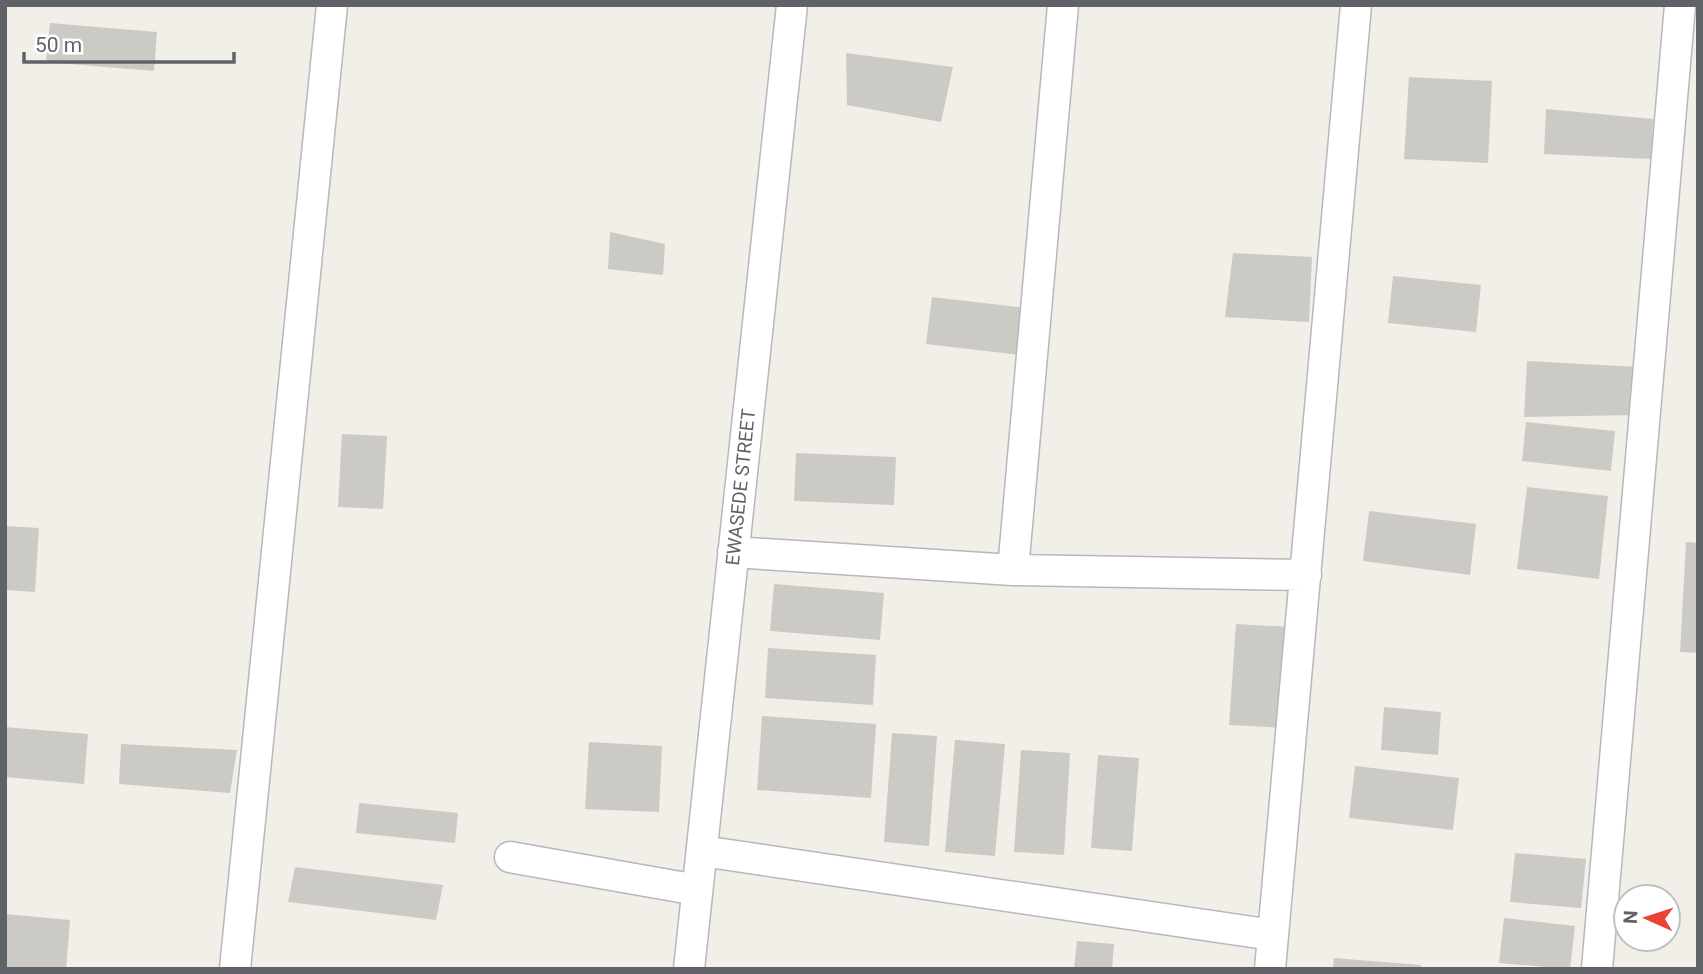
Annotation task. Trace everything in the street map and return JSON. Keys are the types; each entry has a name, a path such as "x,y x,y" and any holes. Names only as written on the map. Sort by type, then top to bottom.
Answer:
{"street":[{"path":"235,969 331,5"},
{"name":"EWASEDE STREET","path":"689,969 793,5"},
{"path":"1013,570 1063,5"},
{"path":"1270,969 1356,5"},
{"path":"1597,969 1680,5"},
{"path":"733,552 1013,570 1306,575"},
{"path":"702,850 1272,934"},
{"path":"510,857 697,890"}],"building":[{"path":"50,23 157,32 154,71 46,62"},
{"path":"846,53 953,67 941,122 847,105"},
{"path":"1409,77 1492,81 1488,163 1404,159"},
{"path":"1546,109 1653,119 1651,159 1544,154"},
{"path":"610,232 665,244 663,275 608,269"},
{"path":"1233,253 1312,257 1309,322 1225,317"},
{"path":"1393,276 1481,285 1476,332 1388,323"},
{"path":"932,297 1026,308 1020,355 926,344"},
{"path":"1527,361 1638,367 1635,415 1524,417"},
{"path":"1526,422 1615,431 1611,471 1522,461"},
{"path":"342,434 387,436 383,509 338,507"},
{"path":"796,453 896,457 894,505 794,501"},
{"path":"1527,487 1608,496 1599,579 1517,569"},
{"path":"1369,511 1476,524 1470,575 1363,561"},
{"path":"5,526 39,528 35,592 5,590"},
{"path":"1686,542 1698,543 1698,653 1680,652"},
{"path":"774,584 884,593 880,640 770,631"},
{"path":"1236,624 1291,627 1284,728 1229,725"},
{"path":"768,648 876,655 873,705 765,698"},
{"path":"1384,707 1441,712 1438,755 1381,750"},
{"path":"762,716 876,724 871,798 757,790"},
{"path":"5,727 88,734 84,784 5,777"},
{"path":"892,733 937,736 929,846 884,842"},
{"path":"955,740 1005,744 995,856 945,852"},
{"path":"589,742 662,746 659,812 585,809"},
{"path":"121,744 237,750 230,793 119,784"},
{"path":"1021,750 1070,753 1064,855 1014,852"},
{"path":"1098,755 1139,758 1132,851 1091,848"},
{"path":"1355,766 1459,778 1453,830 1349,818"},
{"path":"359,803 458,813 455,843 356,833"},
{"path":"1515,853 1586,859 1581,908 1510,902"},
{"path":"295,867 443,885 436,920 288,902"},
{"path":"5,914 70,920 66,969 5,968"},
{"path":"1504,918 1575,926 1570,969 1499,963"},
{"path":"1077,941 1114,944 1112,969 1074,969"},
{"path":"1334,958 1421,965 1420,969 1333,969"}]}
